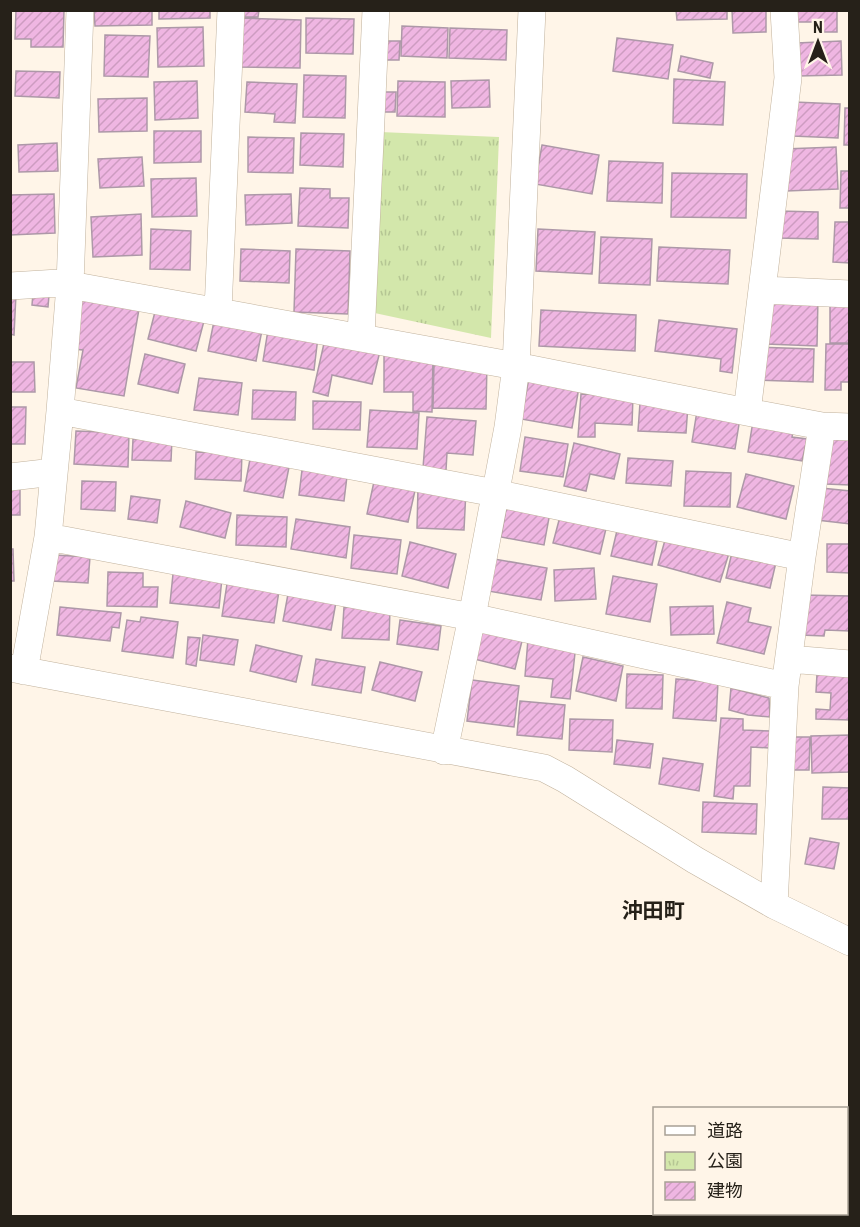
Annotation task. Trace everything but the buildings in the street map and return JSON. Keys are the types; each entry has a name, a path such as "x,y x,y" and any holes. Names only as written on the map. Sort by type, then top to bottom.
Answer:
{"street":[{"path":"80,10 70,285 48,537 17,670 544,768 695,860 774,905 849,942"},
{"path":"218,311 231,10"},
{"path":"360,337 376,10"},
{"path":"444,751 508,427 516,366 532,10"},
{"path":"747,412 788,78 784,10"},
{"path":"10,286 59,283 516,366 822,426 849,427"},
{"path":"763,290 849,294"},
{"path":"60,411 495,493 802,557"},
{"path":"774,905 785,686 822,426"},
{"path":"10,477 54,472"},
{"path":"48,537 472,617 785,686"},
{"path":"789,659 849,664"}],"green space":[{"path":"380,132 499,137 491,338 370,312"}],"district":[{"name":"沖田町","path":"653,911"}]}
